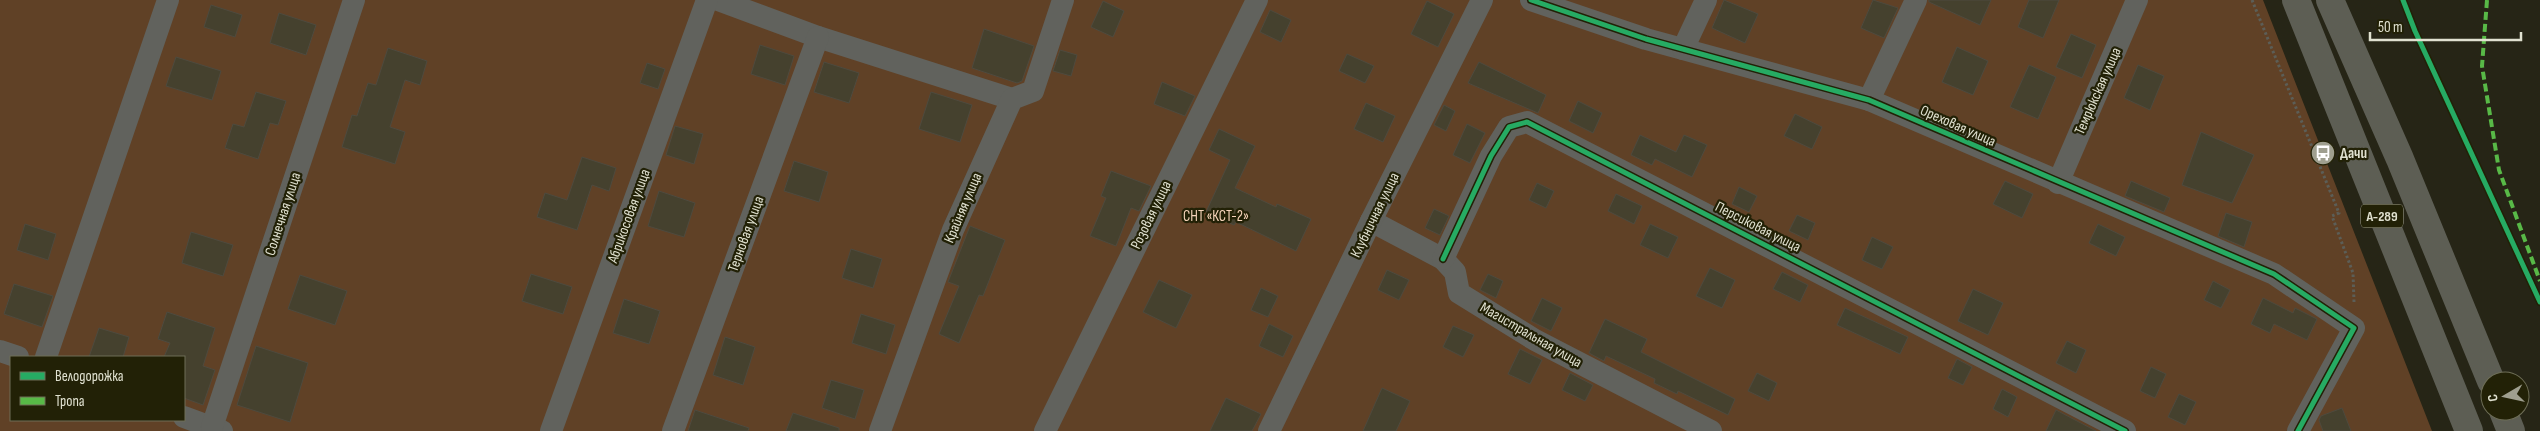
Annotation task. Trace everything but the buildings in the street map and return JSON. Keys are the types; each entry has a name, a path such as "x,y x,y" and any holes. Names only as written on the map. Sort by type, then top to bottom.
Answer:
{"highway":[{"name":"А-289","path":"2296,0 2469,431"},
{"name":"А-289","path":"2330,0 2400,159 2487,371"}],"street":[{"path":"46,356 168,0"},
{"name":"Солнечная улица","path":"217,429 354,0"},
{"name":"Абрикосовая улица","path":"551,431 707,0"},
{"path":"718,0 818,37 1012,99 1033,91 1062,0"},
{"name":"Розовая улица","path":"1045,431 1257,0"},
{"name":"Клубничная улица","path":"1270,431 1371,221 1482,0"},
{"name":"Ореховая улица","path":"1531,0 1646,39 1869,100 2058,183 2274,274 2354,328"},
{"path":"1683,49 1706,0"},
{"path":"1869,100 1916,0"},
{"name":"Темрюкская улица","path":"2058,183 2138,0"},
{"name":"Терновая улица","path":"673,431 818,37"},
{"name":"Крайняя улица","path":"880,431 953,230 1012,99"},
{"name":"Персиковая улица","path":"1443,259 1491,156 1508,128 1527,122 2125,431"},
{"name":"Магистральная улица","path":"1371,221 1443,259 1455,272 1459,293 1535,340 1711,431"},
{"path":"2298,431 2354,328"},
{"path":"0,351 15,356"},
{"path":"185,417 217,429"}],"path":[{"path":"2252,0 2339,213 2332,216 2354,273 2354,328"},
{"path":"2403,0 2415,31 2540,302"}],"green space":[{"name":"СНТ «КСТ-2»","path":"0,0 2263,0 2432,431 0,431"}],"marked path":[{"path":"2487,0 2482,66 2499,170 2540,281"}],"cycle path":[{"path":"1531,0 1646,39 1869,100 2274,274 2354,328 2298,431"},
{"path":"2403,0 2415,31 2540,302"},
{"path":"1443,259 1491,156 1509,127 1527,122 2125,431"}],"place":[{"name":"Дачи","path":"2323,153"}]}
